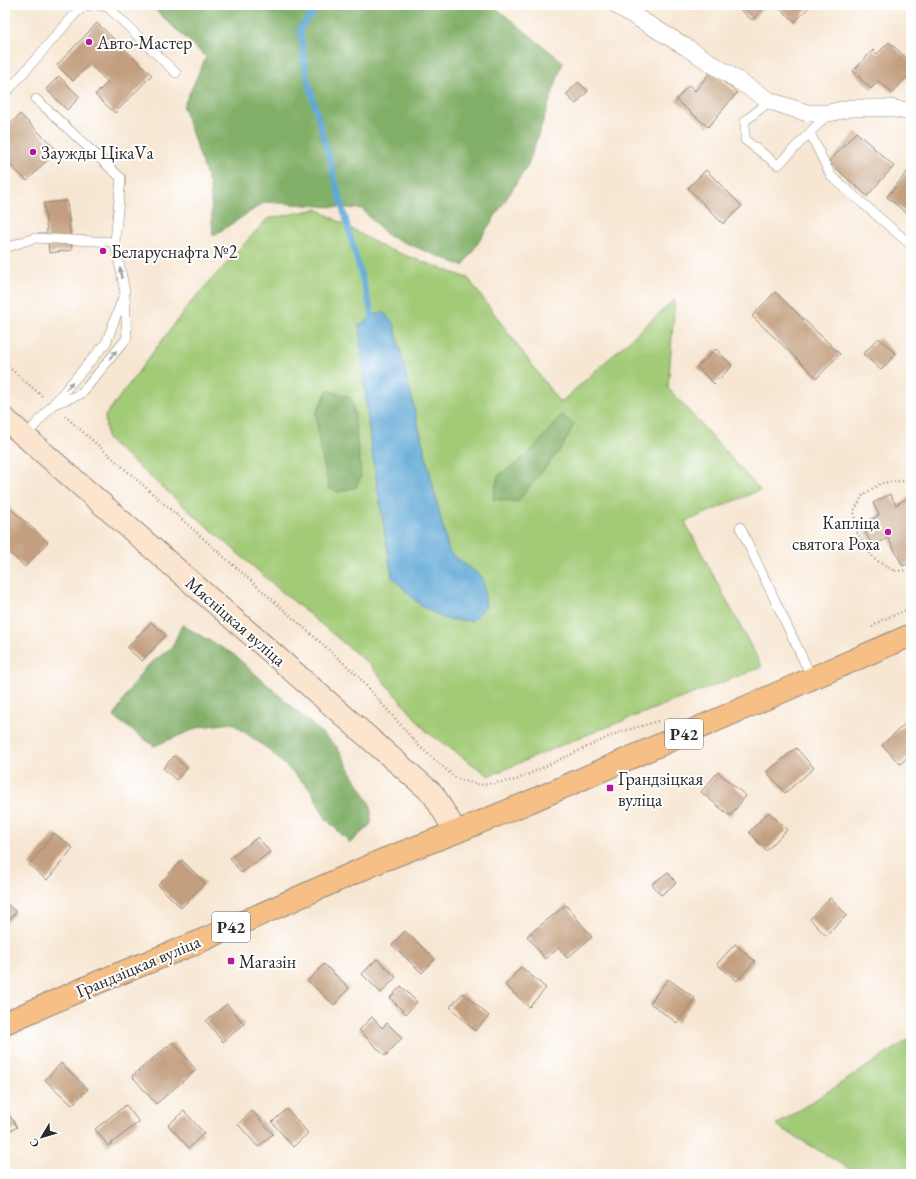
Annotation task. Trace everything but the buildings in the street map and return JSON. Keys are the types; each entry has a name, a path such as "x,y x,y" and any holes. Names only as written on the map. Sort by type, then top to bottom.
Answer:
{"main road":[{"name":"Мясніцкая вуліца","path":"5,419 433,794 456,832"},
{"name":"Грандзіцкая вуліца","path":"5,1023 101,981 196,943 383,860 456,832 911,635"}],"street":[{"path":"616,5 686,47 770,101 807,113 829,113 851,108 891,108 911,112"}],"lane":[{"path":"5,94 75,14 83,7 90,5"},
{"path":"99,5 109,8 176,72"},
{"path":"36,99 121,178 115,242 125,292 127,338 80,394 53,405"},
{"path":"770,101 745,121 745,140 778,166 829,113"},
{"path":"810,132 831,176 911,245"},
{"path":"5,248 34,238 115,242"},
{"path":"25,437 106,343 125,292"},
{"path":"740,527 812,678"}],"path":[{"path":"5,364 355,673 420,747 457,779 480,786 516,780 617,733 662,719"},
{"path":"911,482 900,481 881,483 863,495 854,511 856,531 874,559 894,570 911,570"},
{"path":"869,629 882,620 911,608"}],"green space":[{"path":"150,5 492,5 563,62 528,165 463,266 388,236 362,209 265,202 213,236 210,185 183,107 206,57"},
{"path":"317,209 385,248 468,278 560,403 675,299 668,388 760,490 685,522 762,667 576,739 489,776 427,732 370,665 280,590 107,439 105,416 191,302 267,219"},
{"path":"328,390 349,397 353,403 361,477 356,487 338,492 329,488 320,447 316,413"},
{"path":"561,415 574,424 563,446 517,502 493,499 498,476 529,454"},
{"path":"182,625 233,654 337,747 371,806 371,824 350,843 326,819 310,789 268,749 232,723 200,727 154,746 114,717 128,692 145,668 172,647"},
{"path":"911,1038 911,1174 858,1174 776,1125"}],"water":[{"path":"383,311 394,324 449,552 483,578 486,607 472,621 444,619 420,605 392,577 370,441 359,325"}],"waterway":[{"path":"320,5 300,28 306,73 373,317"}],"place":[{"name":"Авто-Мастер","path":"89,42"},
{"name":"Заужды ЦікаVа","path":"33,152"},
{"name":"Беларуснафта №2","path":"103,251"},
{"name":"Капліца святога Роха","path":"888,532"},
{"name":"Грандзіцкая вуліца","path":"610,788"},
{"name":"Магазін","path":"231,961"}]}
